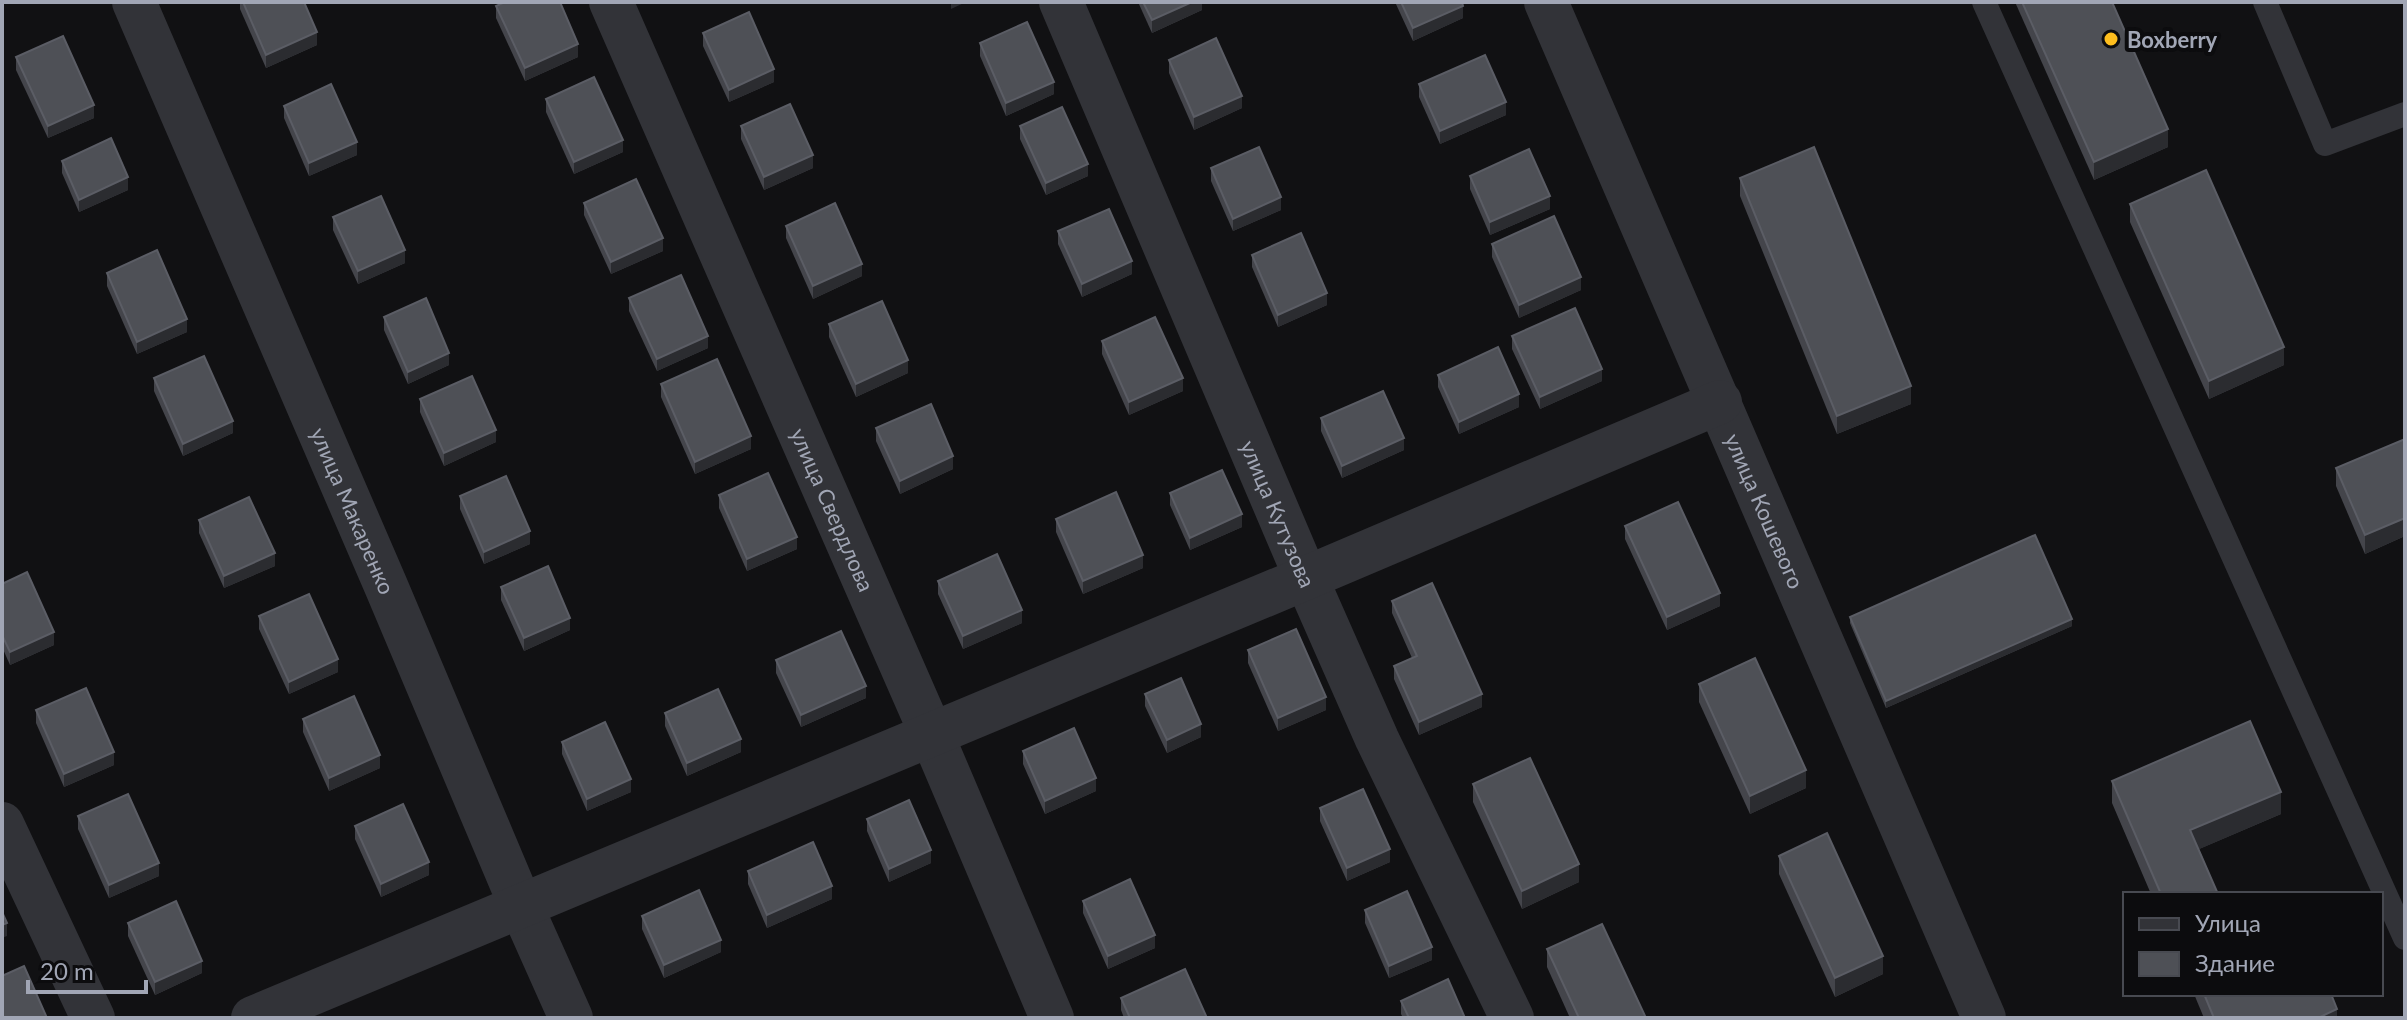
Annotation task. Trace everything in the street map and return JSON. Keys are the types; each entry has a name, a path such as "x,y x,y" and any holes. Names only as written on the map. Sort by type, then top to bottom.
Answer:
{"street":[{"name":"улица Макаренко","path":"134,2 571,1018"},
{"name":"улица Свердлова","path":"611,2 931,733 1052,1018"},
{"name":"улица Кутузова","path":"1061,2 1377,739 1512,1018"},
{"name":"улица Кошевого","path":"1546,2 1984,1018"},
{"path":"253,1018 1720,402"},
{"path":"2,824 93,1018"}],"lane":[{"path":"1984,2 2405,938"},
{"path":"2265,2 2325,144 2405,114"}],"building":[{"path":"243,2 304,2 317,32 266,55"},
{"path":"505,2 560,2 578,44 525,68 496,6"},
{"path":"1143,2 1192,2 1152,20"},
{"path":"1401,2 1462,2 1463,6 1413,28"},
{"path":"2022,2 2112,2 2168,129 2094,162"},
{"path":"749,12 774,69 729,90 703,33"},
{"path":"1027,22 1054,82 1006,103 980,43"},
{"path":"63,36 94,105 48,126 16,57"},
{"path":"1216,38 1242,96 1194,117 1169,60"},
{"path":"1485,55 1506,102 1440,131 1419,84"},
{"path":"594,77 623,140 574,162 546,99"},
{"path":"331,84 357,142 309,163 284,106"},
{"path":"790,104 813,155 764,177 741,126"},
{"path":"1062,107 1088,164 1046,183 1020,126"},
{"path":"111,138 128,177 79,200 62,161"},
{"path":"1259,147 1281,197 1233,219 1211,168"},
{"path":"1814,147 1911,386 1837,416 1740,178"},
{"path":"1529,149 1550,196 1490,222 1470,176"},
{"path":"2206,170 2284,347 2209,381 2130,204"},
{"path":"636,179 663,238 611,262 584,203"},
{"path":"381,196 405,250 358,271 333,217"},
{"path":"835,203 862,264 813,286 786,226"},
{"path":"1109,209 1132,261 1082,284 1058,231"},
{"path":"1554,216 1581,277 1519,305 1492,244"},
{"path":"1301,233 1327,293 1278,315 1252,255"},
{"path":"157,250 187,319 137,342 107,273"},
{"path":"681,275 708,336 657,359 629,298"},
{"path":"426,298 449,353 408,372 384,317"},
{"path":"882,301 908,360 856,384 829,324"},
{"path":"1575,308 1602,369 1540,397 1512,336"},
{"path":"1155,317 1183,378 1129,402 1102,341"},
{"path":"1498,347 1519,394 1459,422 1438,375"},
{"path":"204,356 233,421 183,444 154,378"},
{"path":"717,359 751,436 695,462 661,384"},
{"path":"472,376 496,430 444,453 420,399"},
{"path":"1383,391 1404,438 1342,466 1321,418"},
{"path":"931,404 953,456 900,481 876,428"},
{"path":"2405,439 2405,518 2365,535 2336,468"},
{"path":"1222,470 1242,514 1190,538 1170,493"},
{"path":"768,473 797,537 747,559 719,495"},
{"path":"506,476 530,531 484,552 460,496"},
{"path":"1116,492 1143,555 1083,581 1056,519"},
{"path":"249,497 275,553 224,576 199,520"},
{"path":"1678,502 1720,593 1667,617 1625,526"},
{"path":"2035,535 2072,619 1886,701 1850,617"},
{"path":"997,554 1022,610 963,636 938,581"},
{"path":"548,566 570,618 524,638 501,587"},
{"path":"27,572 54,632 10,652 2,635 2,584"},
{"path":"1432,583 1482,694 1419,722 1394,666 1417,656 1392,601"},
{"path":"309,594 338,659 289,682 259,616"},
{"path":"1296,629 1326,697 1278,718 1248,650"},
{"path":"841,631 866,686 801,715 776,660"},
{"path":"1755,658 1806,770 1750,796 1699,684"},
{"path":"1181,678 1201,724 1167,740 1145,694"},
{"path":"86,688 114,752 64,774 36,710"},
{"path":"718,689 741,739 687,763 665,713"},
{"path":"354,696 380,755 329,778 303,719"},
{"path":"2250,721 2281,792 2190,830 2217,892 2160,892 2112,781"},
{"path":"605,722 631,779 587,799 562,742"},
{"path":"1074,728 1096,778 1045,801 1023,751"},
{"path":"1530,758 1579,864 1522,891 1473,784"},
{"path":"1363,789 1390,849 1347,868 1320,808"},
{"path":"128,794 159,863 109,885 78,816"},
{"path":"909,800 931,850 889,869 867,819"},
{"path":"403,804 429,862 381,884 355,826"},
{"path":"1827,833 1883,956 1835,978 1779,856"},
{"path":"813,842 832,886 767,915 748,871"},
{"path":"1130,879 1155,935 1108,956 1083,901"},
{"path":"699,890 721,940 664,965 642,916"},
{"path":"1407,891 1432,947 1389,966 1365,910"},
{"path":"176,901 202,961 155,982 128,923"},
{"path":"1602,924 1646,1018 1579,1018 1547,949"},
{"path":"24,966 47,1018 2,1018 2,976"},
{"path":"1185,969 1207,1018 1130,1018 1121,998"},
{"path":"1448,979 1465,1018 1409,1018 1401,1001"},
{"path":"2205,996 2332,996 2337,1009 2318,1018 2214,1018"}],"place":[{"name":"Boxberry","path":"2111,39"}]}
